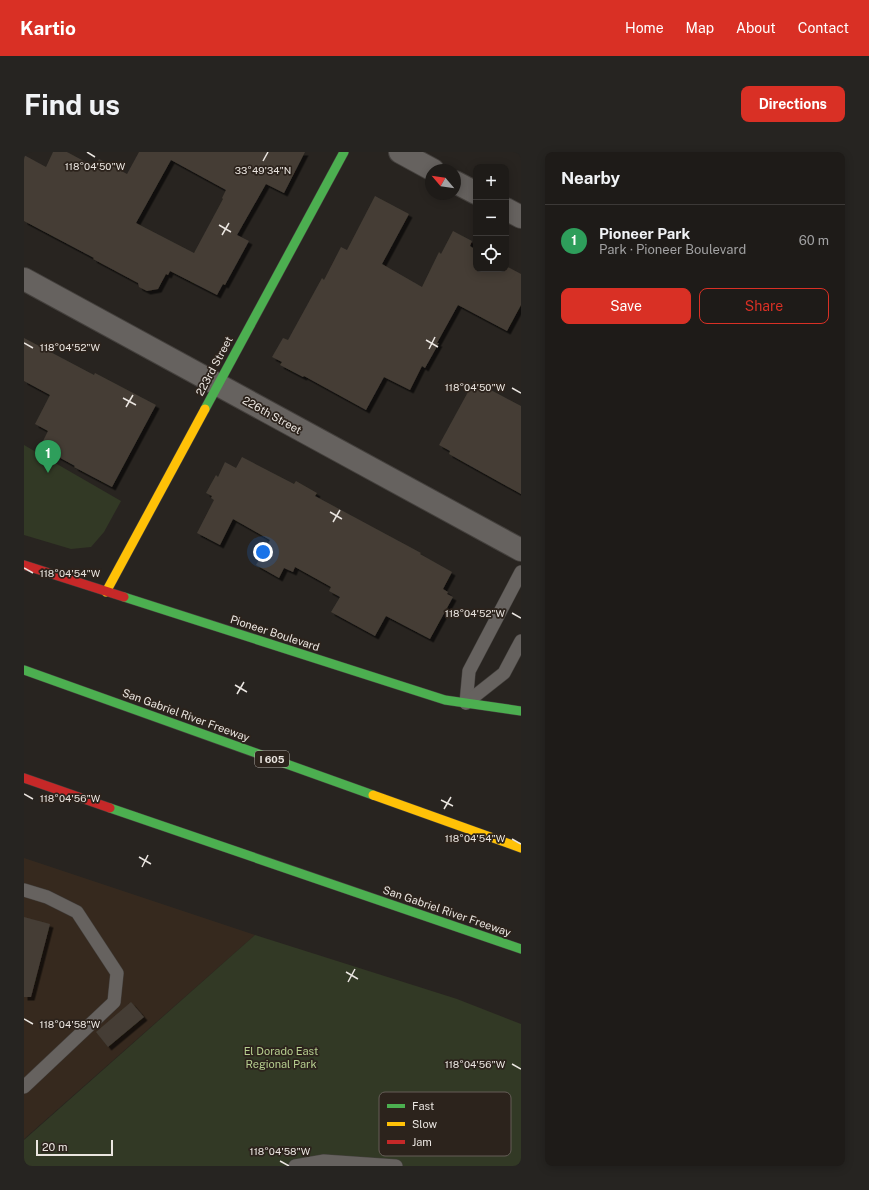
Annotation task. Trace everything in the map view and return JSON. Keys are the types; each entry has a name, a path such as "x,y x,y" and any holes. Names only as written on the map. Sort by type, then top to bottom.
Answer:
{"main road":[{"name":"223rd Street","path":"106,592 344,152"},
{"name":"Pioneer Boulevard","path":"24,565 445,700 521,711"},
{"name":"San Gabriel River Freeway","path":"24,670 521,848"},
{"name":"San Gabriel River Freeway","path":"24,778 521,949"}],"street":[{"path":"400,152 425,166"},
{"path":"461,185 473,191"},
{"path":"509,211 521,217"},
{"name":"226th Street","path":"24,279 521,550"}],"lane":[{"path":"466,703 469,671 521,572"},
{"path":"466,703 504,673 521,641"},
{"path":"24,890 47,897 77,912 117,973 114,1002 24,1087"},
{"path":"295,1166 324,1161 396,1166"}],"shaded area":[{"path":"24,858 255,935 24,1139"}],"green space":[{"path":"24,445 121,501 104,532 91,547 71,549 24,535"},
{"name":"El Dorado East Regional Park","path":"255,935 457,999 521,1024 521,1166 24,1166 24,1140"}],"building":[{"path":"53,152 67,152 95,167 99,159 127,174 139,152 305,152 284,193 266,184 237,235 249,241 225,285 223,284 217,295 170,271 168,275 166,274 158,289 147,291 139,287 138,283 24,221 24,155 46,167","holes":["171,160 226,190 222,198 223,199 194,253 136,223"]},
{"path":"375,196 409,214 382,264 422,287 439,252 441,254 453,231 472,241 470,246 473,248 473,272 509,272 509,268 521,274 521,305 507,331 458,305 425,368 422,366 410,390 384,377 366,410 304,376 303,377 280,365 282,362 272,357 283,338 288,340 322,278 324,280 341,247 347,250"},
{"path":"24,338 94,375 95,373 156,405 112,487 40,447 48,431 35,424 50,395 24,381"},
{"path":"474,381 521,406 521,494 449,454 450,451 439,445"},
{"path":"242,457 294,484 296,481 317,493 315,496 421,553 420,554 452,572 443,589 448,592 447,594 453,597 430,639 386,616 375,636 331,612 340,597 329,591 331,587 295,567 293,572 284,568 279,578 256,565 270,540 233,519 220,545 197,533 214,500 211,498 212,496 206,493 216,475 218,477 225,462 236,468"},
{"path":"24,917 50,924 31,997 24,997"},
{"path":"131,1002 144,1017 108,1047 96,1032"}],"traffic: fast":[{"path":"205,409 344,152"},
{"path":"124,597 445,700 521,711"},
{"path":"24,670 373,795"},
{"path":"110,808 521,949"}],"traffic: slow":[{"path":"106,592 205,409"},
{"path":"373,795 521,848"}],"traffic: jam":[{"path":"24,565 124,597"},
{"path":"24,778 110,808"}],"place":[{"name":"Pioneer Park","path":"48,473"}]}
